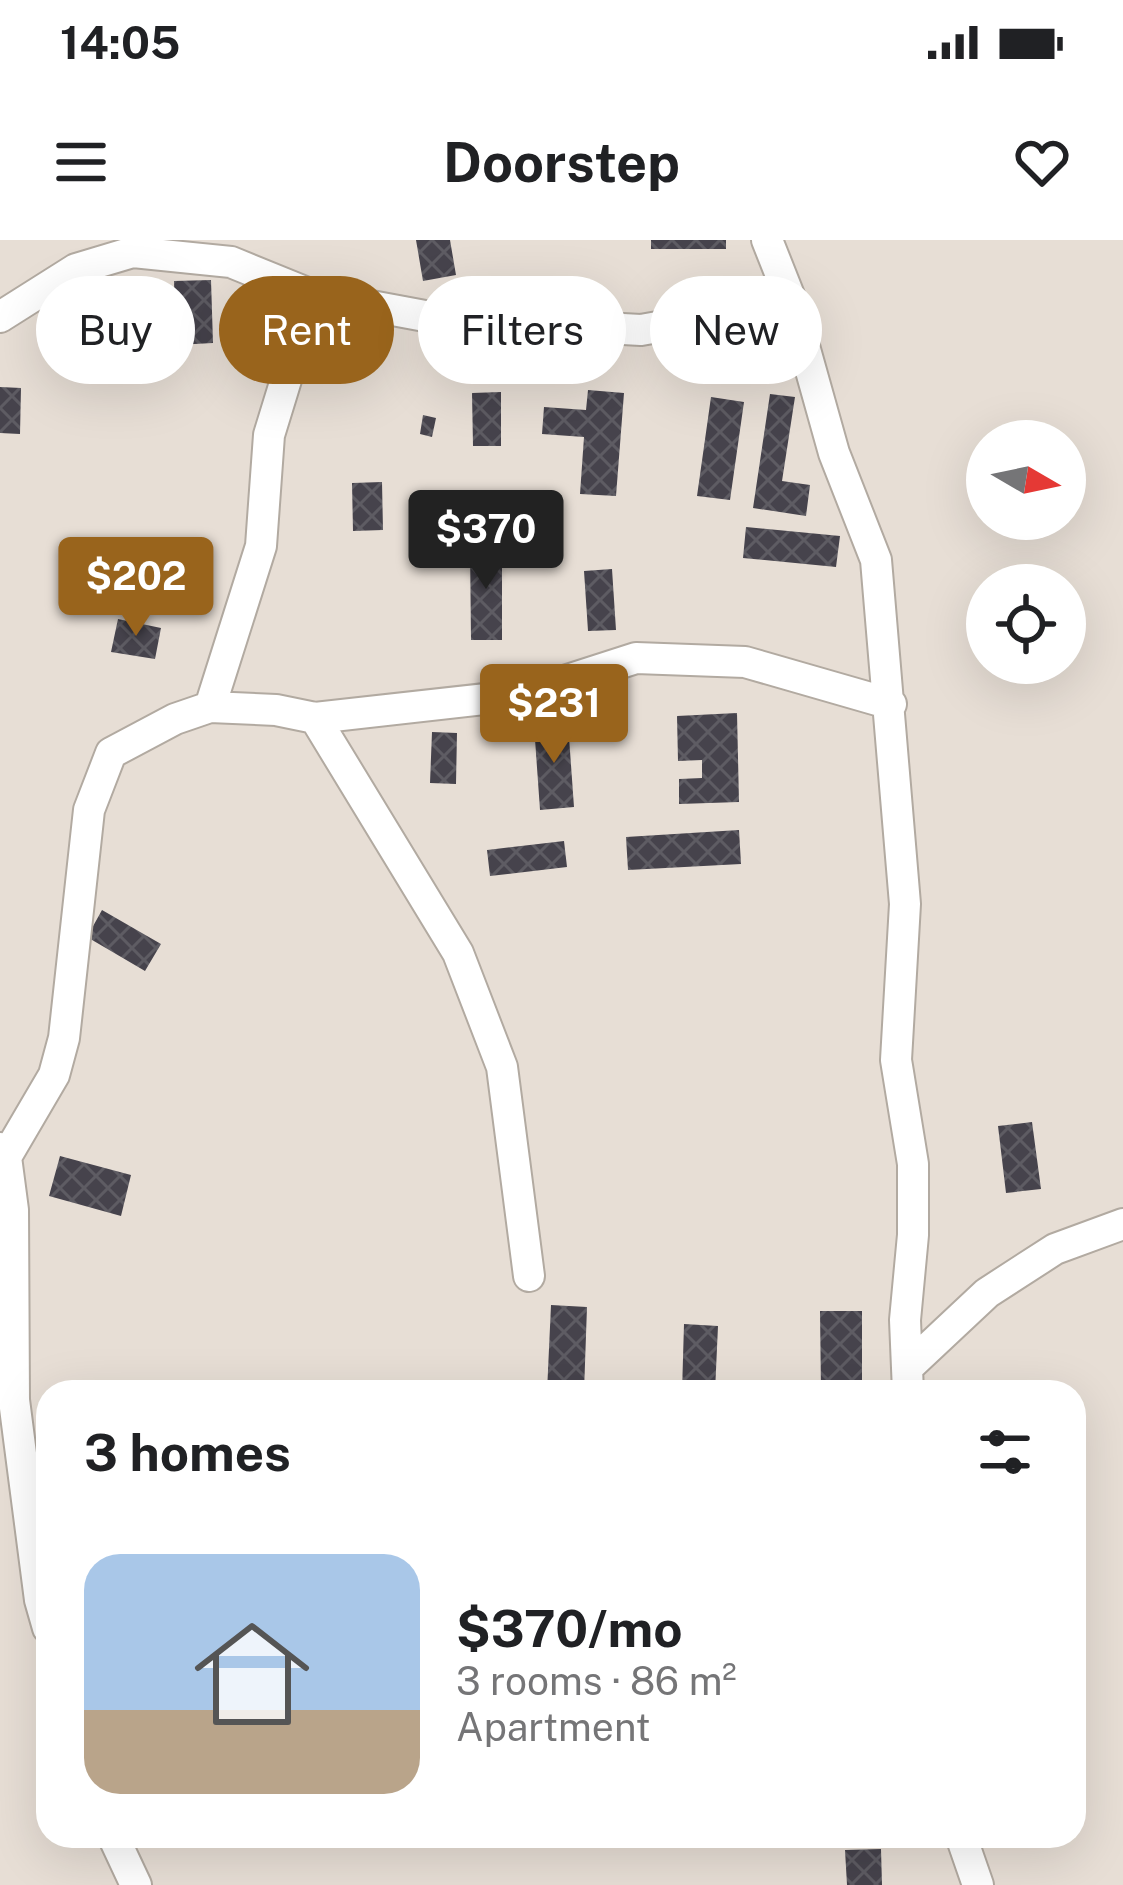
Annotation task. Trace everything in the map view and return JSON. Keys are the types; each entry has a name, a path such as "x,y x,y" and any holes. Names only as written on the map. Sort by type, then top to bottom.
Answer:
{"street":[{"path":"767,240 781,276"},
{"path":"0,317 76,269 134,252 231,262 264,276"},
{"path":"394,311 441,319 650,328"},
{"path":"210,707 261,545 269,435 285,384"},
{"path":"815,384 834,453 876,560 891,704 905,904 896,1060 913,1164 907,1380"},
{"path":"36,1569 14,1400 14,1210 3,1152 54,1075 64,1038 88,810 111,753 175,719 210,707 276,710 315,718 521,695 636,658 745,662 891,704"},
{"path":"315,718 458,953 502,1067 529,1276"},
{"path":"907,1380 1004,1282 1055,1249 1123,1224"},
{"path":"119,1848 136,1885"},
{"path":"965,1848 979,1885"}],"building":[{"path":"416,240 450,240 456,275 422,276"},
{"path":"651,240 726,240 726,249 651,249"},
{"path":"195,280 211,280 213,343 195,344"},
{"path":"0,387 21,388 20,434 0,433"},
{"path":"588,390 624,393 616,496 580,494 584,437 542,434 544,407 586,410"},
{"path":"501,392 501,446 473,446 472,393"},
{"path":"770,394 795,397 782,481 810,485 806,516 753,508"},
{"path":"711,397 744,402 730,500 697,496"},
{"path":"423,415 436,418 432,437 420,434"},
{"path":"382,482 383,530 353,531 352,483"},
{"path":"746,527 840,536 836,567 743,558"},
{"path":"470,545 502,545 502,640 471,640"},
{"path":"612,569 616,630 588,631 584,571"},
{"path":"118,619 161,628 155,659 111,652"},
{"path":"737,713 739,802 679,804 679,779 702,778 702,760 678,761 677,716"},
{"path":"568,723 574,807 540,810 534,725"},
{"path":"432,732 457,733 456,784 430,783"},
{"path":"739,830 741,864 628,870 626,837"},
{"path":"564,841 567,867 490,876 487,850"},
{"path":"102,910 161,944 145,971 87,937"},
{"path":"1032,1122 1041,1189 1006,1193 998,1126"},
{"path":"60,1156 131,1175 121,1216 49,1196"},
{"path":"551,1305 587,1307 584,1380 548,1380"},
{"path":"820,1311 862,1311 862,1380 821,1380"},
{"path":"684,1324 718,1326 716,1380 682,1380"},
{"path":"881,1849 882,1885 847,1885 845,1850"}]}
